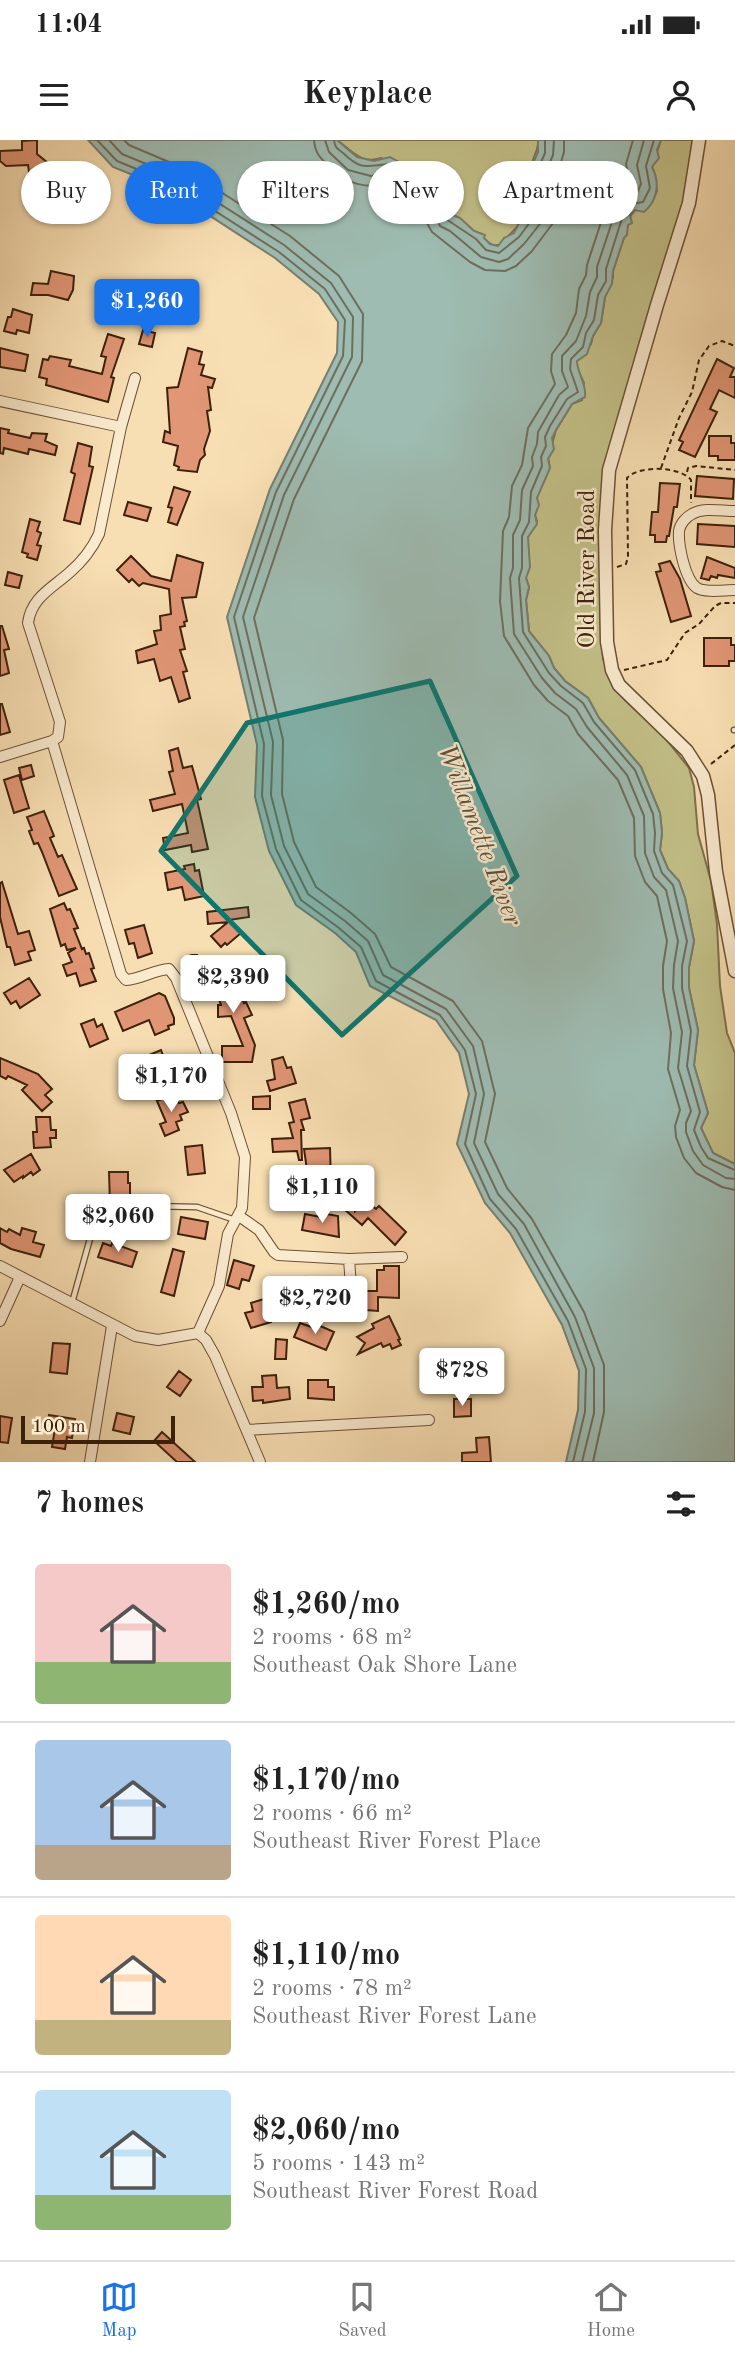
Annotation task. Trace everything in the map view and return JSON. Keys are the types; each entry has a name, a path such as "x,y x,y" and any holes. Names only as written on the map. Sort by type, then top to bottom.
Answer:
{"street":[{"name":"Old River Road","path":"699,140 690,203 609,470 605,530 607,642 611,670 625,693 687,751 700,770 708,795 716,872 735,971"},
{"path":"0,757 58,737 60,722 28,623 30,611 43,594 71,573 92,548 99,534 121,427 135,378"},
{"path":"0,401 121,427"},
{"path":"735,511 705,510 693,513 684,519 679,531 682,557 690,581 702,590 735,590"},
{"path":"52,741 121,974 126,980 169,969 176,978 231,1113 244,1157 237,1218 228,1234 219,1286 198,1333"},
{"path":"237,1218 259,1230 278,1255 349,1259 402,1257"},
{"path":"349,1259 353,1314"},
{"path":"0,1266 135,1336 158,1340 198,1333"},
{"path":"0,1321 20,1277"},
{"path":"90,1462 112,1326"},
{"path":"198,1333 206,1340 215,1356 260,1462"},
{"path":"247,1430 429,1420"}],"lane":[{"path":"146,1206 197,1206 237,1218"},
{"path":"71,1304 93,1228"}],"path":[{"path":"660,470 679,418 692,392 699,360 709,346 723,341 735,346"},
{"path":"687,474 688,468 696,466 735,470"},
{"path":"622,567 628,557 627,478 637,471 674,469 687,474 691,480 690,502 693,513"},
{"path":"631,670 667,660 685,633 699,624 715,606 735,603"},
{"path":"700,770 716,762 735,746"}],"highlighted area":[{"path":"430,681 517,876 342,1035 161,851 247,723"}],"shaded area":[{"path":"337,140 538,140 533,161 478,161 478,224 519,224 501,245 492,245 483,238 484,235 474,231 464,222 464,161 390,161 381,158 368,160"},
{"path":"661,140 694,140 686,197 617,427 601,622 603,659 614,686 625,700 661,733 689,768 694,787 698,834 711,881 717,924 720,986 727,1033 735,1053 735,1164 713,1153 701,1128 708,1113 694,1065 698,1030 689,988 689,967 694,941 679,881 668,869 660,850 660,813 641,767 599,718 588,698 565,681 554,668 549,656 529,631 526,600 529,587 526,578 528,537 537,521 537,495 548,472 548,459 556,430 572,404 582,400 584,383 577,368 577,361 591,344 601,323 605,297 628,225 638,224 638,210 652,202 657,191 652,167"}],"water":[{"name":"Willamette River","path":"88,140 337,140 357,157 374,161 368,161 368,224 464,224 464,222 474,231 485,235 484,238 490,244 498,246 504,238 514,233 518,224 630,224 613,271 612,284 605,297 601,323 587,354 577,361 585,397 572,404 552,438 554,449 548,459 550,468 537,498 537,524 528,537 530,567 526,578 529,587 526,600 529,631 549,656 554,668 565,681 588,698 599,718 641,767 660,813 660,850 668,869 679,881 685,898 694,941 689,967 689,988 698,1030 694,1065 708,1113 701,1128 713,1153 735,1164 735,1462 566,1462 578,1410 579,1371 562,1325 510,1233 485,1203 457,1144 469,1094 459,1053 436,1020 370,986 356,952 296,905 269,851 255,797 257,745 227,617 270,489 337,353 338,322 319,294 275,258 222,224 223,161 125,161 125,172 113,167 111,161 107,161"},
{"path":"538,140 661,140 657,150 659,158 652,167 657,185 655,196 644,212 638,211 638,161 534,161 538,152"},
{"path":"390,157 397,161 374,161"}],"building":[{"path":"37,140 37,154 46,161 21,161 21,165 6,166 0,161 0,151 22,150 22,141"},
{"path":"51,271 74,276 73,290 68,300 48,295 31,295 33,283 48,284"},
{"path":"129,285 141,304 123,315 110,294"},
{"path":"102,303 116,306 113,317 99,314"},
{"path":"13,309 32,315 29,333 4,331"},
{"path":"143,330 155,333 152,347 139,344"},
{"path":"108,334 124,339 111,377 114,378 108,402 46,385 47,379 39,377 43,359 48,360 50,356 71,360 69,366 102,374 106,357 101,356"},
{"path":"0,348 28,355 25,371 0,367"},
{"path":"188,348 202,352 199,364 204,365 201,375 215,379 212,388 208,387 210,431 204,449 205,455 200,460 197,472 178,470 179,467 174,465 178,446 163,442 165,431 170,433 167,388 178,387"},
{"path":"717,359 734,368 730,377 735,377 735,398 719,390 710,409 717,412 695,457 679,450 683,442 679,440"},
{"path":"0,428 9,430 8,433 30,438 32,433 47,434 45,441 57,446 55,455 29,449 28,454 4,448 3,454 0,453"},
{"path":"709,436 731,436 731,443 735,443 735,460 718,460 718,456 709,456"},
{"path":"78,443 92,447 89,466 93,467 80,524 64,520 75,474 71,472"},
{"path":"697,476 734,479 733,499 695,496"},
{"path":"660,483 680,484 677,507 674,507 666,542 655,542 655,535 650,535 652,512 658,512"},
{"path":"174,487 190,492 177,525 168,522 172,508 168,507"},
{"path":"128,502 151,508 147,521 124,515"},
{"path":"30,519 40,522 37,531 41,533 37,545 41,546 37,560 22,552"},
{"path":"698,524 735,526 735,547 697,544"},
{"path":"177,555 203,563 196,597 182,598 187,621 184,622 185,626 180,627 185,649 180,650 187,671 183,672 190,698 179,702 171,677 160,681 154,659 138,663 136,651 157,644 154,631 161,630 160,616 171,614 169,589 143,583 139,586 132,579 129,582 117,570 131,556 151,576 171,581"},
{"path":"707,557 735,568 735,578 718,575 717,578 711,576 709,580 701,578"},
{"path":"670,561 680,579 691,616 671,622 656,572 661,571 659,564"},
{"path":"8,572 22,576 19,588 5,585"},
{"path":"0,626 9,649 4,650 9,673 0,676"},
{"path":"704,638 731,638 731,645 735,645 735,661 729,661 729,666 704,666"},
{"path":"0,704 10,732 0,735"},
{"path":"178,748 183,768 192,766 201,799 197,800 208,849 192,852 191,845 165,850 163,838 188,833 182,804 153,811 150,800 175,794 169,772 173,771 169,751"},
{"path":"31,765 34,776 22,780 19,768"},
{"path":"19,775 29,808 14,813 4,780"},
{"path":"44,811 54,836 50,838 58,857 62,855 77,889 59,896 38,843 34,844 29,831 32,830 27,817"},
{"path":"194,864 195,871 199,870 204,896 185,900 182,887 168,890 165,873 185,869 184,866"},
{"path":"2,882 18,934 29,931 35,950 28,952 31,960 15,965 10,947 7,947 0,917"},
{"path":"64,903 67,910 70,909 78,928 74,929 82,949 84,948 86,954 89,953 94,968 91,969 96,981 80,986 76,973 67,976 63,965 72,962 68,953 76,948 67,950 65,944 61,946 50,909"},
{"path":"248,907 249,917 229,920 241,933 221,947 211,936 228,922 208,924 207,912"},
{"path":"144,925 152,953 138,958 134,943 129,944 125,930"},
{"path":"197,955 201,967 188,972 183,958"},
{"path":"227,964 252,1015 244,1018 255,1045 252,1062 222,1062 222,1046 243,1046 231,1016 218,1017 218,1005 221,1005 209,970"},
{"path":"29,978 40,995 20,1008 16,1001 11,1004 4,993"},
{"path":"159,993 165,996 174,1024 155,1035 149,1020 123,1031 115,1012"},
{"path":"94,1019 97,1027 102,1024 108,1039 90,1047 81,1024"},
{"path":"161,1050 165,1061 160,1062 167,1078 142,1088 132,1062"},
{"path":"283,1057 287,1068 291,1067 296,1083 270,1091 267,1081 275,1079 272,1060"},
{"path":"0,1058 38,1074 52,1089 45,1095 52,1102 42,1111 22,1090 27,1085 8,1076 6,1079 0,1076"},
{"path":"172,1094 179,1103 183,1102 188,1112 180,1115 182,1120 176,1122 179,1130 165,1136 160,1124 166,1122 157,1101"},
{"path":"270,1096 270,1109 253,1109 253,1097"},
{"path":"305,1099 310,1118 301,1120 304,1130 301,1130 302,1160 299,1160 297,1151 273,1152 272,1139 293,1138 289,1123 294,1122 289,1103"},
{"path":"36,1117 50,1117 51,1130 56,1130 56,1138 50,1138 51,1147 34,1148"},
{"path":"202,1145 205,1173 188,1175 185,1147"},
{"path":"330,1148 331,1183 309,1184 304,1149"},
{"path":"31,1154 40,1170 14,1182 4,1170"},
{"path":"109,1172 128,1172 130,1203 134,1203 134,1215 106,1218 106,1204 110,1204"},
{"path":"342,1195 354,1195 355,1211 364,1199 376,1209 379,1206 406,1232 395,1245 368,1218 362,1225 342,1207"},
{"path":"321,1213 338,1216 339,1237 302,1230 305,1214 321,1217"},
{"path":"181,1217 208,1222 205,1239 178,1234"},
{"path":"0,1228 20,1235 22,1228 36,1232 33,1242 44,1245 40,1257 0,1243"},
{"path":"103,1243 111,1246 112,1243 137,1252 132,1267 98,1257"},
{"path":"173,1249 184,1252 174,1296 161,1292"},
{"path":"234,1260 254,1266 249,1281 242,1279 239,1289 227,1285"},
{"path":"384,1266 399,1266 399,1298 378,1297 378,1311 366,1310 366,1291 377,1291 377,1270 384,1270"},
{"path":"306,1277 326,1292 318,1303 298,1287"},
{"path":"264,1299 271,1322 251,1328 245,1313 253,1311 251,1303"},
{"path":"389,1316 401,1345 392,1349 390,1344 383,1347 381,1343 358,1354 365,1343 357,1337 374,1328 372,1324"},
{"path":"300,1323 317,1329 318,1325 334,1332 326,1350 294,1337"},
{"path":"276,1339 287,1340 286,1359 275,1359"},
{"path":"53,1343 70,1344 67,1374 50,1372"},
{"path":"179,1371 191,1380 180,1396 167,1387"},
{"path":"276,1375 277,1388 289,1387 290,1399 263,1403 263,1400 253,1401 252,1387 263,1387 262,1376"},
{"path":"308,1380 328,1380 328,1387 334,1387 334,1400 308,1398"},
{"path":"454,1399 471,1399 471,1416 454,1417"},
{"path":"117,1413 134,1417 130,1434 113,1430"},
{"path":"49,1415 75,1419 72,1438 67,1437 65,1449 52,1447 55,1429 47,1427"},
{"path":"0,1416 12,1418 8,1443 0,1442"},
{"path":"162,1432 195,1462 177,1462 154,1441"},
{"path":"489,1437 491,1462 462,1462 462,1453 477,1452 476,1438"}]}
